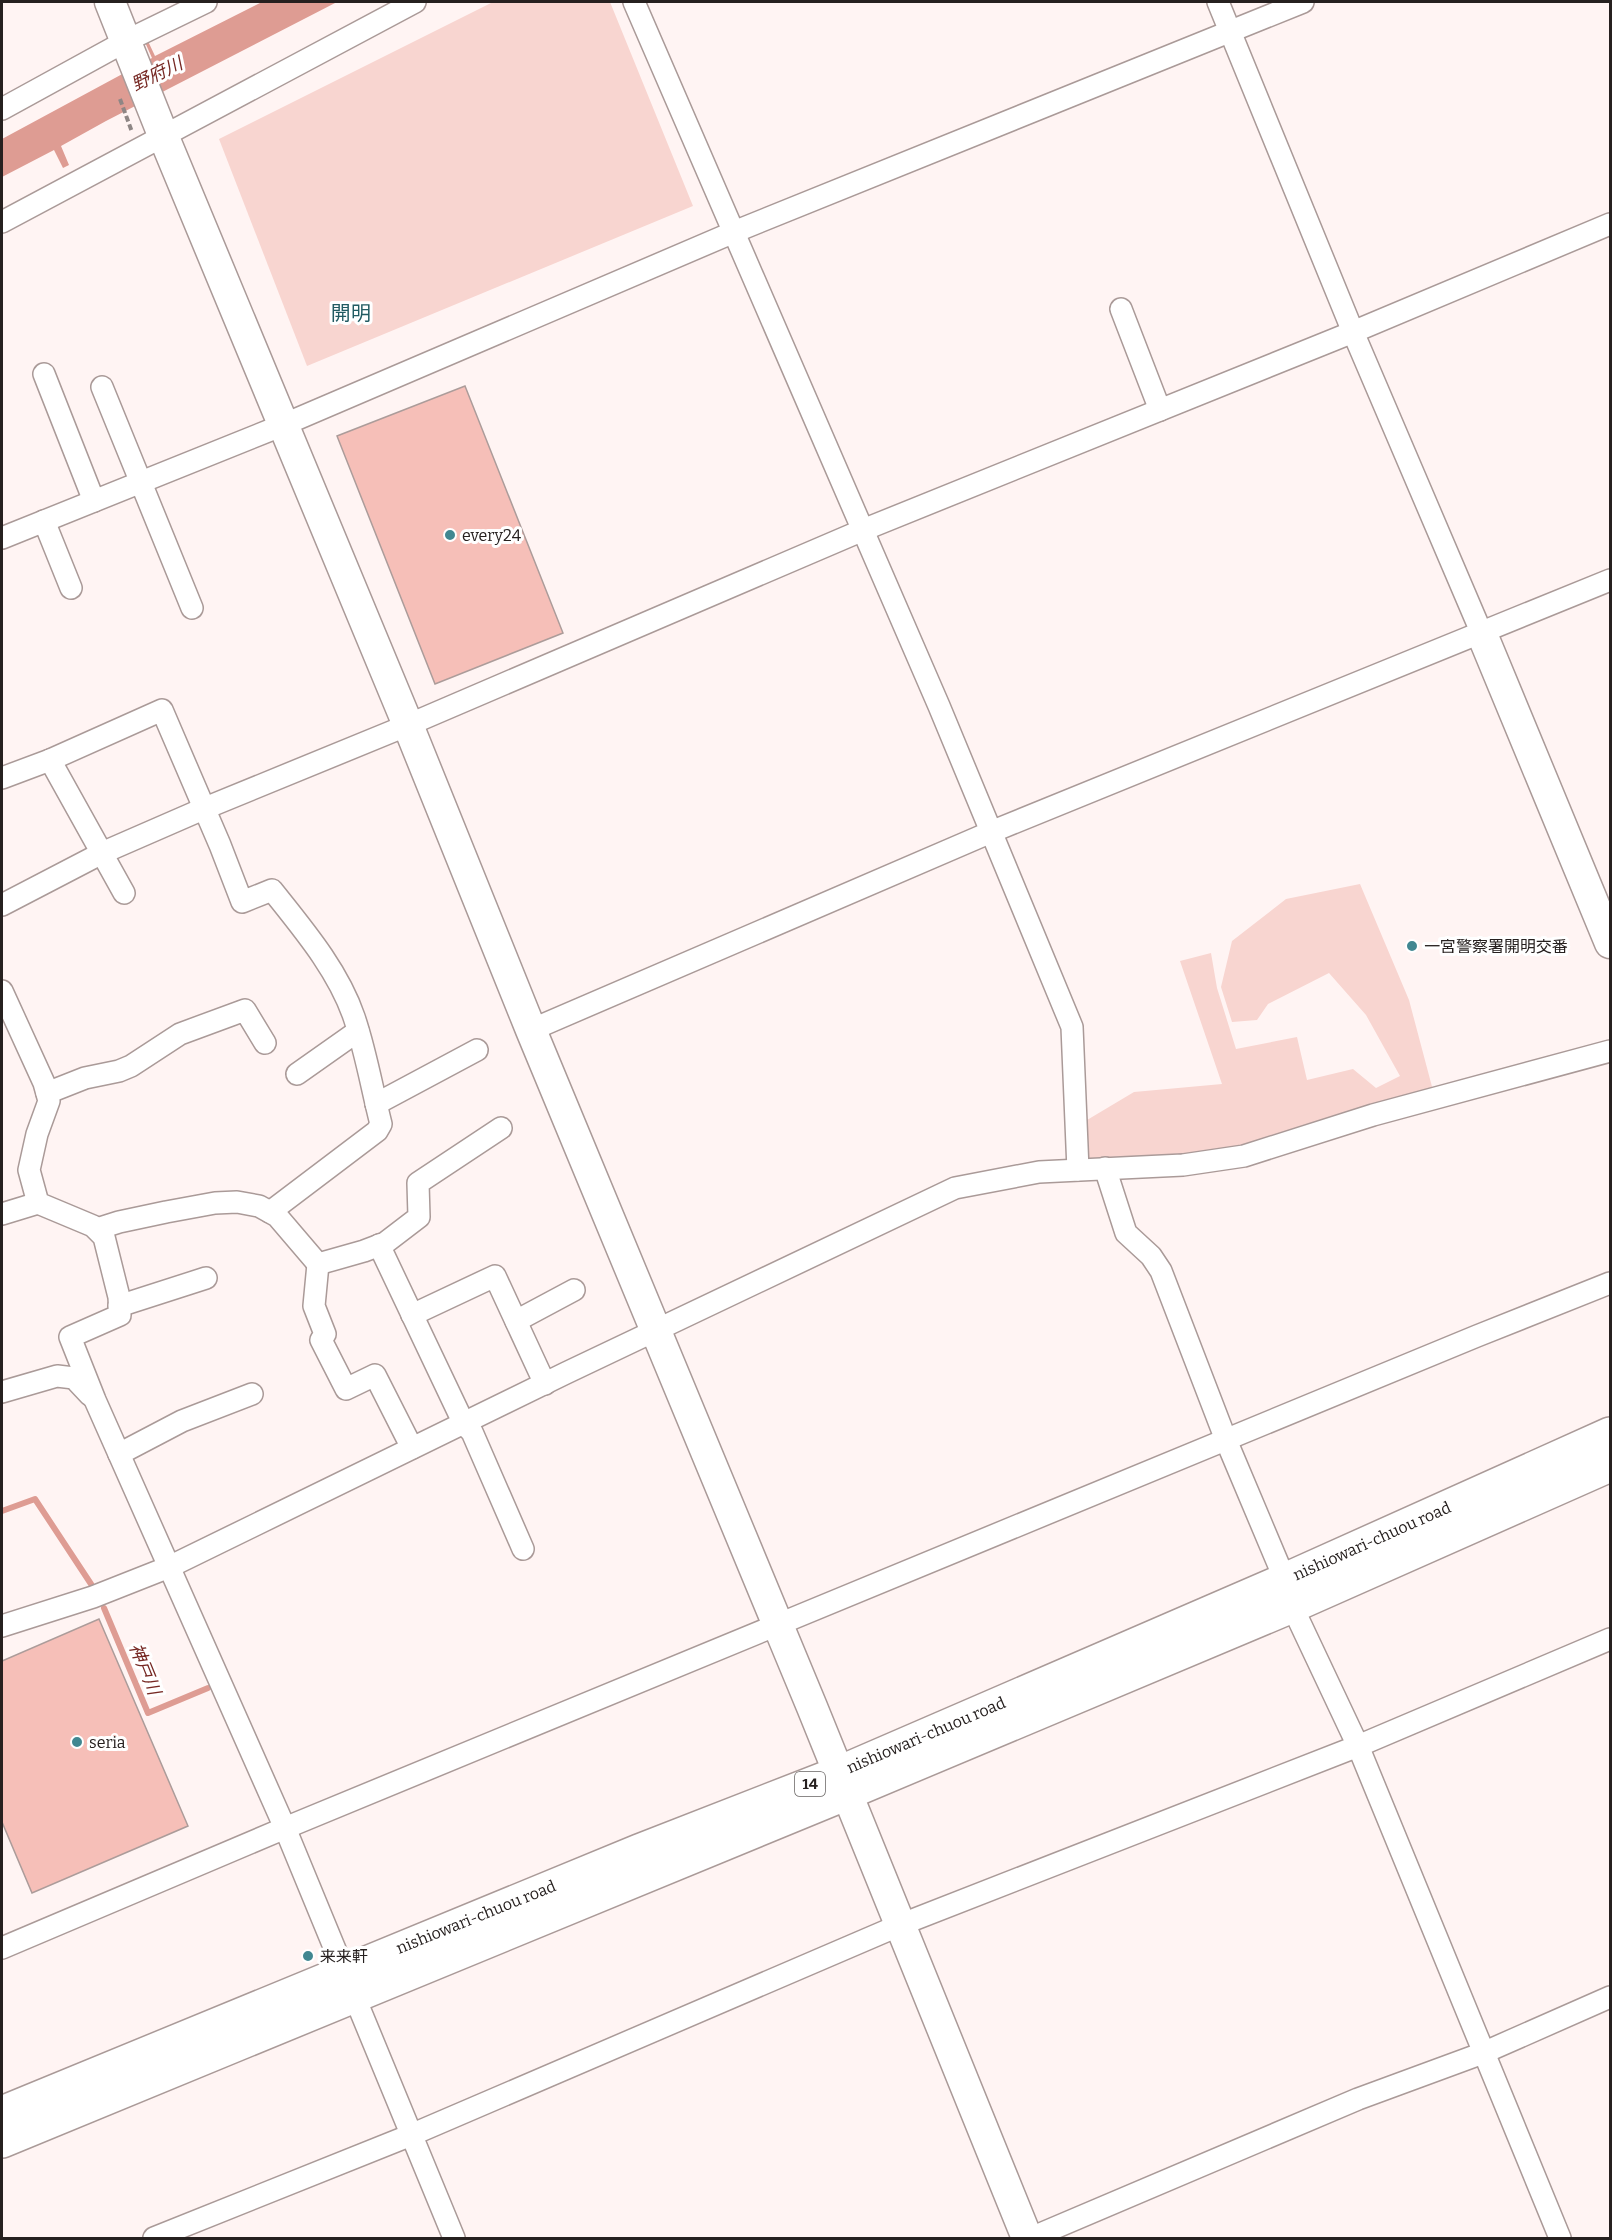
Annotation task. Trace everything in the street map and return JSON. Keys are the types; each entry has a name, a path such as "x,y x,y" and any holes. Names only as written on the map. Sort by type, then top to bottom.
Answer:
{"main road":[{"name":"nishiowari-chuou road","path":"1289,1593 1611,1434"},
{"name":"nishiowari-chuou road","path":"2,2140 639,1851 843,1783 1289,1593 1611,1465"},
{"name":"nishiowari-chuou road","path":"2,2113 349,1983"}],"street":[{"path":"110,2 1029,2238 1358,2099 1482,2054 1611,1998"},
{"path":"2,109 126,40 206,2"},
{"path":"2,222 415,2"},
{"path":"634,2 863,530 1072,1027 1078,1170"},
{"path":"1218,2 1353,332 1609,936"},
{"path":"2,538 283,425 734,232 1304,2"},
{"path":"2,905 102,853 203,809 408,725 863,530 1353,332 1611,224"},
{"path":"1122,309 1160,410"},
{"path":"44,374 94,501"},
{"path":"102,387 192,608"},
{"path":"44,521 71,588"},
{"path":"531,1030 991,832 1611,580"},
{"path":"2,778 50,760 162,710 242,902 272,890 322,955 340,985 358,1031 381,1124 377,1131 270,1212"},
{"path":"50,760 124,893"},
{"path":"2,992 49,1101 37,1134 29,1170 38,1203"},
{"path":"47,1093 85,1078 119,1071 131,1066 180,1034 245,1010 265,1044"},
{"path":"297,1074 358,1031"},
{"path":"376,1104 477,1050"},
{"path":"2,1626 93,1597 169,1567 955,1188 1039,1172 1183,1166 1244,1156 1373,1115 1611,1051"},
{"path":"318,1264 380,1245 419,1217 418,1183 501,1128"},
{"path":"1105,1168 1126,1233 1151,1256 1161,1271 1226,1440 1289,1593 1358,1746 1482,2054 1560,2238"},
{"path":"97,1229 119,1222 215,1203 237,1202 259,1206 277,1216 318,1264 314,1306 325,1334 321,1340 346,1389 375,1375 412,1448"},
{"path":"2,1214 38,1203 93,1226 104,1237 119,1297 120,1315 70,1337 95,1400 285,1828 454,2238"},
{"path":"380,1245 464,1424 472,1432 523,1549"},
{"path":"412,1315 495,1276 545,1384"},
{"path":"119,1306 206,1278"},
{"path":"2,1948 285,1828 1477,1336 1611,1283"},
{"path":"516,1320 574,1290"},
{"path":"2,1392 57,1376 74,1378 95,1400"},
{"path":"119,1454 182,1421 252,1394"},
{"path":"154,2238 411,2135 900,1925 1358,1746 1611,1639"}],"shaded area":[{"path":"493,2 610,2 693,206 307,366 219,139"},
{"path":"1360,884 1409,1000 1435,1098 1244,1156 1078,1170 1077,1126 1134,1092 1222,1084 1180,961 1211,953 1217,988 1236,1049 1297,1037 1307,1080 1353,1069 1376,1088 1400,1076 1366,1015 1329,973 1268,1004 1257,1020 1232,1022 1221,987 1232,941 1286,899"}],"water":[{"name":"野府川","path":"262,2 337,2 61,146 69,165 63,168 54,150 2,177 2,139 152,58 144,40 147,39 155,56"}],"building":[{"name":"every24","path":"465,386 563,633 435,684 337,436"},
{"name":"seria","path":"99,1619 188,1826 32,1893 2,1822 2,1661"}],"waterway":[{"name":"神戸川","path":"2,1511 35,1499 91,1584"},
{"name":"神戸川","path":"104,1608 148,1713 208,1688"}],"place":[{"name":"every24","path":"450,535"},
{"name":"一宮警察署開明交番","path":"1412,946"},
{"name":"seria","path":"77,1742"},
{"name":"来来軒","path":"308,1956"}],"district":[{"name":"開明","path":"351,313"}]}
